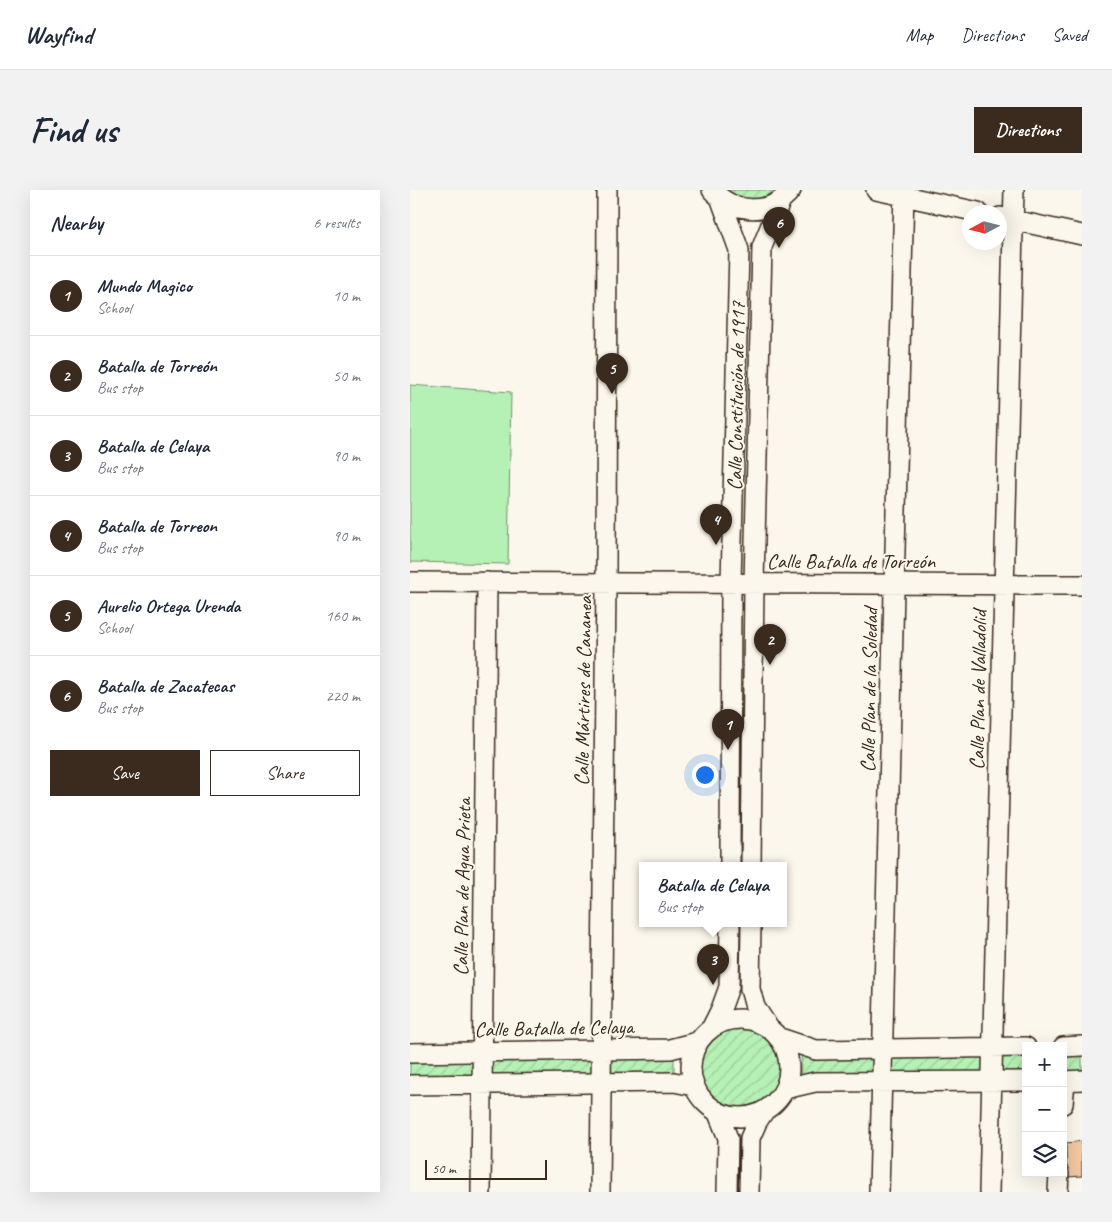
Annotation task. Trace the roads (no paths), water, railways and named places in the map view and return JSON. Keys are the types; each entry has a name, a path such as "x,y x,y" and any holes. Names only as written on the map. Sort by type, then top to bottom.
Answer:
{"street":[{"name":"Calle Mártires de Cananea","path":"600,1192 606,582 607,190"},
{"path":"876,190 904,193 962,208"},
{"name":"Calle Plan de Valladolid","path":"1007,215 1014,190"},
{"name":"Calle Plan de la Soledad","path":"879,1192 904,193"},
{"path":"717,195 736,207 751,210 767,207 786,195"},
{"name":"Calle Constitución de 1917","path":"717,195 739,250 731,583 730,862"},
{"name":"Calle Constitución de 1917","path":"751,862 754,583 762,246 786,195"},
{"path":"1007,219 1082,235"},
{"name":"Calle Plan de Valladolid","path":"989,1192 1004,585 1006,250"},
{"name":"Calle Batalla de Torreón","path":"410,582 1082,585"},
{"name":"Calle Plan de Agua Prieta","path":"481,1192 487,582"},
{"path":"730,927 730,987 712,1026 697,1042 692,1056 691,1071 694,1086 703,1101 717,1112 733,1117 750,1116 765,1110"},
{"path":"751,927 750,989 755,1008 766,1026"},
{"path":"712,1026 725,1020 739,1018 754,1020 766,1026 780,1038 816,1050 1022,1047"},
{"path":"750,1192 750,1138 765,1110 780,1097 785,1089 790,1072 788,1054 780,1038"},
{"name":"Calle Batalla de Celaya","path":"410,1053 670,1049 697,1042"},
{"path":"1067,1046 1082,1046"},
{"path":"785,1089 815,1082 1022,1081"},
{"path":"410,1085 674,1082 694,1086"},
{"path":"717,1112 728,1138 727,1192"},
{"path":"1046,1192 1047,1177"},
{"path":"1058,1192 1059,1177"}],"place":[{"name":"Batalla de Zacatecas","path":"779,248"},
{"name":"Aurelio Ortega Urenda","path":"612,394"},
{"name":"Batalla de Torreon","path":"716,545"},
{"name":"Batalla de Torreón","path":"770,665"},
{"name":"Mundo Magico","path":"728,750"},
{"name":"Batalla de Celaya","path":"713,985"}]}
